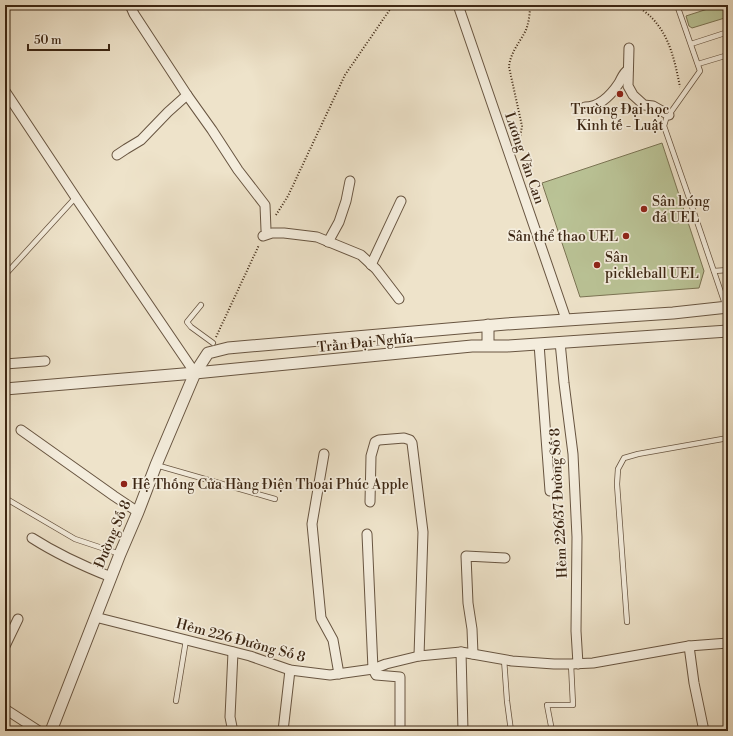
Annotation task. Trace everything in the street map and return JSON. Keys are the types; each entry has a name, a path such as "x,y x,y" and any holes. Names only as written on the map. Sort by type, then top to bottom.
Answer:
{"street":[{"path":"130,5 134,14 187,95 238,170 266,205 264,233 284,233 317,238 361,255 376,269 399,299"},
{"name":"Lương Văn Can","path":"458,5 566,320"},
{"path":"629,48 628,86 633,95 644,106 653,106 669,115"},
{"path":"585,107 593,107 604,100 628,70"},
{"path":"5,91 195,373"},
{"path":"117,155 141,140 187,95"},
{"path":"328,242 339,222 346,201 350,181"},
{"path":"371,265 401,201"},
{"name":"Trần Đại Nghĩa","path":"210,348 228,348 488,325 727,311"},
{"path":"488,325 488,345"},
{"name":"Trần Đại Nghĩa","path":"5,389 195,373 488,345 506,346 728,331"},
{"name":"Hẻm 226/37 Đường Số 8","path":"560,342 573,454 576,537 575,664"},
{"path":"539,344 550,491"},
{"name":"Đường Số 8","path":"51,731 156,465 195,373 210,348"},
{"path":"5,364 45,361"},
{"path":"21,430 138,512"},
{"path":"370,502 371,456 375,442 379,440 404,438 410,440 412,443 423,532 419,656"},
{"path":"324,454 312,524 321,618 333,640 339,674"},
{"path":"367,534 373,669 376,675 400,677 400,731"},
{"path":"32,538 50,550 86,568 111,577"},
{"path":"473,654 472,629 468,603 466,556 505,558"},
{"name":"Hẻm 226 Đường Số 8","path":"95,617 250,656 290,670 330,675 373,669 386,664 419,656 461,652 504,659 554,664 575,664 593,663 689,646 728,643"},
{"path":"5,646 18,619"},
{"path":"689,646 694,683 704,731"},
{"path":"231,731 232,727 230,717 233,652"},
{"path":"461,652 463,731"},
{"path":"282,731 290,670"},
{"path":"5,709 40,731"}],"lane":[{"path":"677,5 700,71 669,115 664,126 688,192 727,311"},
{"path":"691,44 728,32"},
{"path":"698,64 728,55"},
{"path":"5,275 76,197"},
{"path":"714,271 728,270"},
{"path":"201,305 187,322 210,348"},
{"path":"627,622 617,484 618,469 624,458 638,454 728,438"},
{"path":"156,465 275,499"},
{"path":"5,498 75,540 120,554"},
{"path":"176,701 186,640"},
{"path":"504,659 511,731"},
{"path":"552,731 547,705 573,706 575,664"}],"path":[{"path":"210,348 264,233 288,196 345,75 392,5"},
{"path":"512,163 520,138 522,126 509,67 511,56 526,28 530,5"},
{"path":"636,5 651,17 663,32 673,53 681,98"}],"green space":[{"path":"720,5 728,5 728,17 692,28 689,26 686,16"},
{"name":"Sân thể thao UEL","path":"662,143 704,271 699,288 580,297 542,183"}],"place":[{"name":"Trường Đại học Kinh tế - Luật","path":"620,94"},
{"name":"Sân bóng đá UEL","path":"644,209"},
{"name":"Sân thể thao UEL","path":"626,236"},
{"name":"Sân pickleball UEL","path":"597,265"},
{"name":"Hệ Thống Cửa Hàng Điện Thoại Phúc Apple","path":"124,484"}]}
